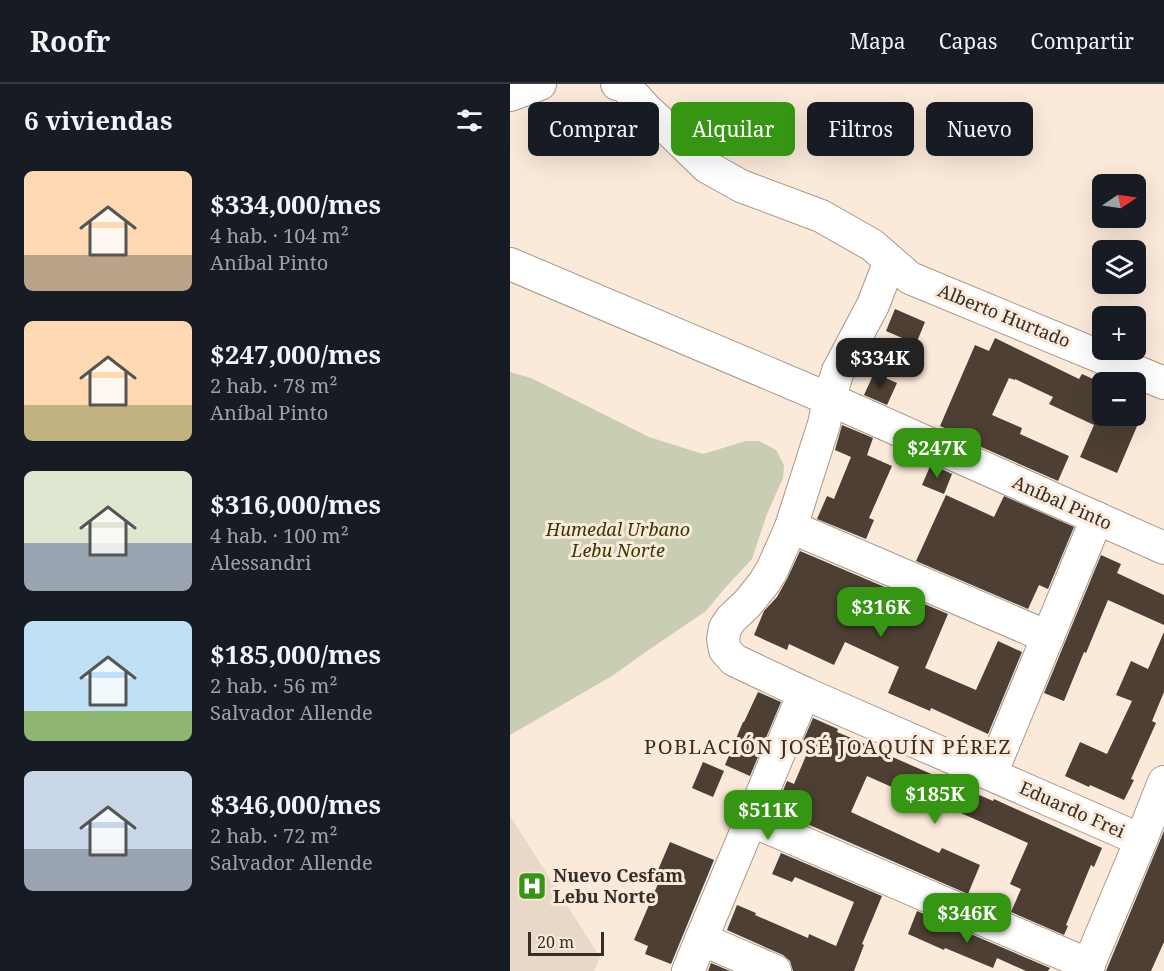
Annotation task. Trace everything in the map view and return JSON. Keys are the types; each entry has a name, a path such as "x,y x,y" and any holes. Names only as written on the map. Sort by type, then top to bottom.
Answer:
{"street":[{"path":"510,95 540,84"},
{"name":"Alberto Hurtado","path":"617,84 625,86 707,167 741,186 821,216 872,245 900,269 1164,383"},
{"name":"Aníbal Pinto","path":"510,264 829,399 1164,548"},
{"path":"900,269 873,305 838,371 824,424 791,527 1048,637"},
{"path":"991,774 1097,518"},
{"name":"Eduardo Frei","path":"791,527 764,583 725,628 723,639 729,656 804,693 1141,840"},
{"path":"688,971 804,693"},
{"path":"750,820 1087,968 1164,782"},
{"path":"701,939 776,971"}],"shaded area":[{"name":"Nuevo Cesfam Lebu Norte","path":"510,816 600,957 594,971 510,971"}],"green space":[{"name":"Humedal Urbano Lebu Norte","path":"510,372 531,378 649,437 703,454 746,441 759,441 776,450 784,465 783,478 767,514 752,559 706,611 612,676 510,735"}],"building":[{"path":"895,309 925,322 916,344 886,331"},
{"path":"995,338 1079,379 1082,374 1092,378 1092,424 1049,404 1053,397 1009,378 992,415 1022,428 1020,434 1069,456 1058,481 970,442 971,439 940,426 975,345 989,351"},
{"path":"874,373 897,383 887,405 864,395"},
{"path":"842,425 873,438 867,455 892,466 869,518 874,520 866,539 817,519 827,496 834,499 851,457 835,450"},
{"path":"1094,426 1137,426 1117,473 1080,457"},
{"path":"931,464 952,474 944,494 922,485"},
{"path":"946,495 994,517 1004,496 1074,527 1048,589 1039,585 1028,609 916,561"},
{"path":"800,551 948,614 925,668 976,690 998,641 1022,652 988,734 931,708 930,711 888,693 899,667 845,642 834,665 789,644 787,650 754,635 764,611 777,597"},
{"path":"1101,555 1121,564 1117,573 1164,595 1164,625 1108,600 1064,701 1044,693"},
{"path":"1164,632 1164,692 1152,721 1156,723 1124,800 1065,776 1080,742 1107,754 1132,701 1116,695 1131,661 1148,669"},
{"path":"758,692 781,702 750,776 725,765"},
{"path":"813,718 881,752 993,801 994,799 1102,848 1094,867 1091,865 1064,935 1011,912 1021,889 1010,884 1028,843 914,792 912,796 867,776 851,812 939,853 942,848 980,865 968,894 775,810 787,781 794,784 811,744 803,741"},
{"path":"703,762 724,771 713,797 692,788"},
{"path":"1164,831 1164,942 1151,971 1106,971"},
{"path":"670,842 714,860 671,964 645,954 648,946 634,940 663,872 658,870"},
{"path":"781,853 882,896 862,944 864,945 854,971 793,971 790,961 783,955 727,930 737,905 808,938 809,934 836,946 854,902 795,877 792,882 772,874"},
{"path":"917,911 1050,968 1048,971 1026,971 997,958 993,968 945,948 944,950 908,934"},
{"path":"711,963 730,971 708,971"}],"place":[{"name":"Nuevo Cesfam Lebu Norte","path":"532,886"}],"district":[{"name":"POBLACIÓN JOSÉ JOAQUÍN PÉREZ","path":"828,747"}]}
